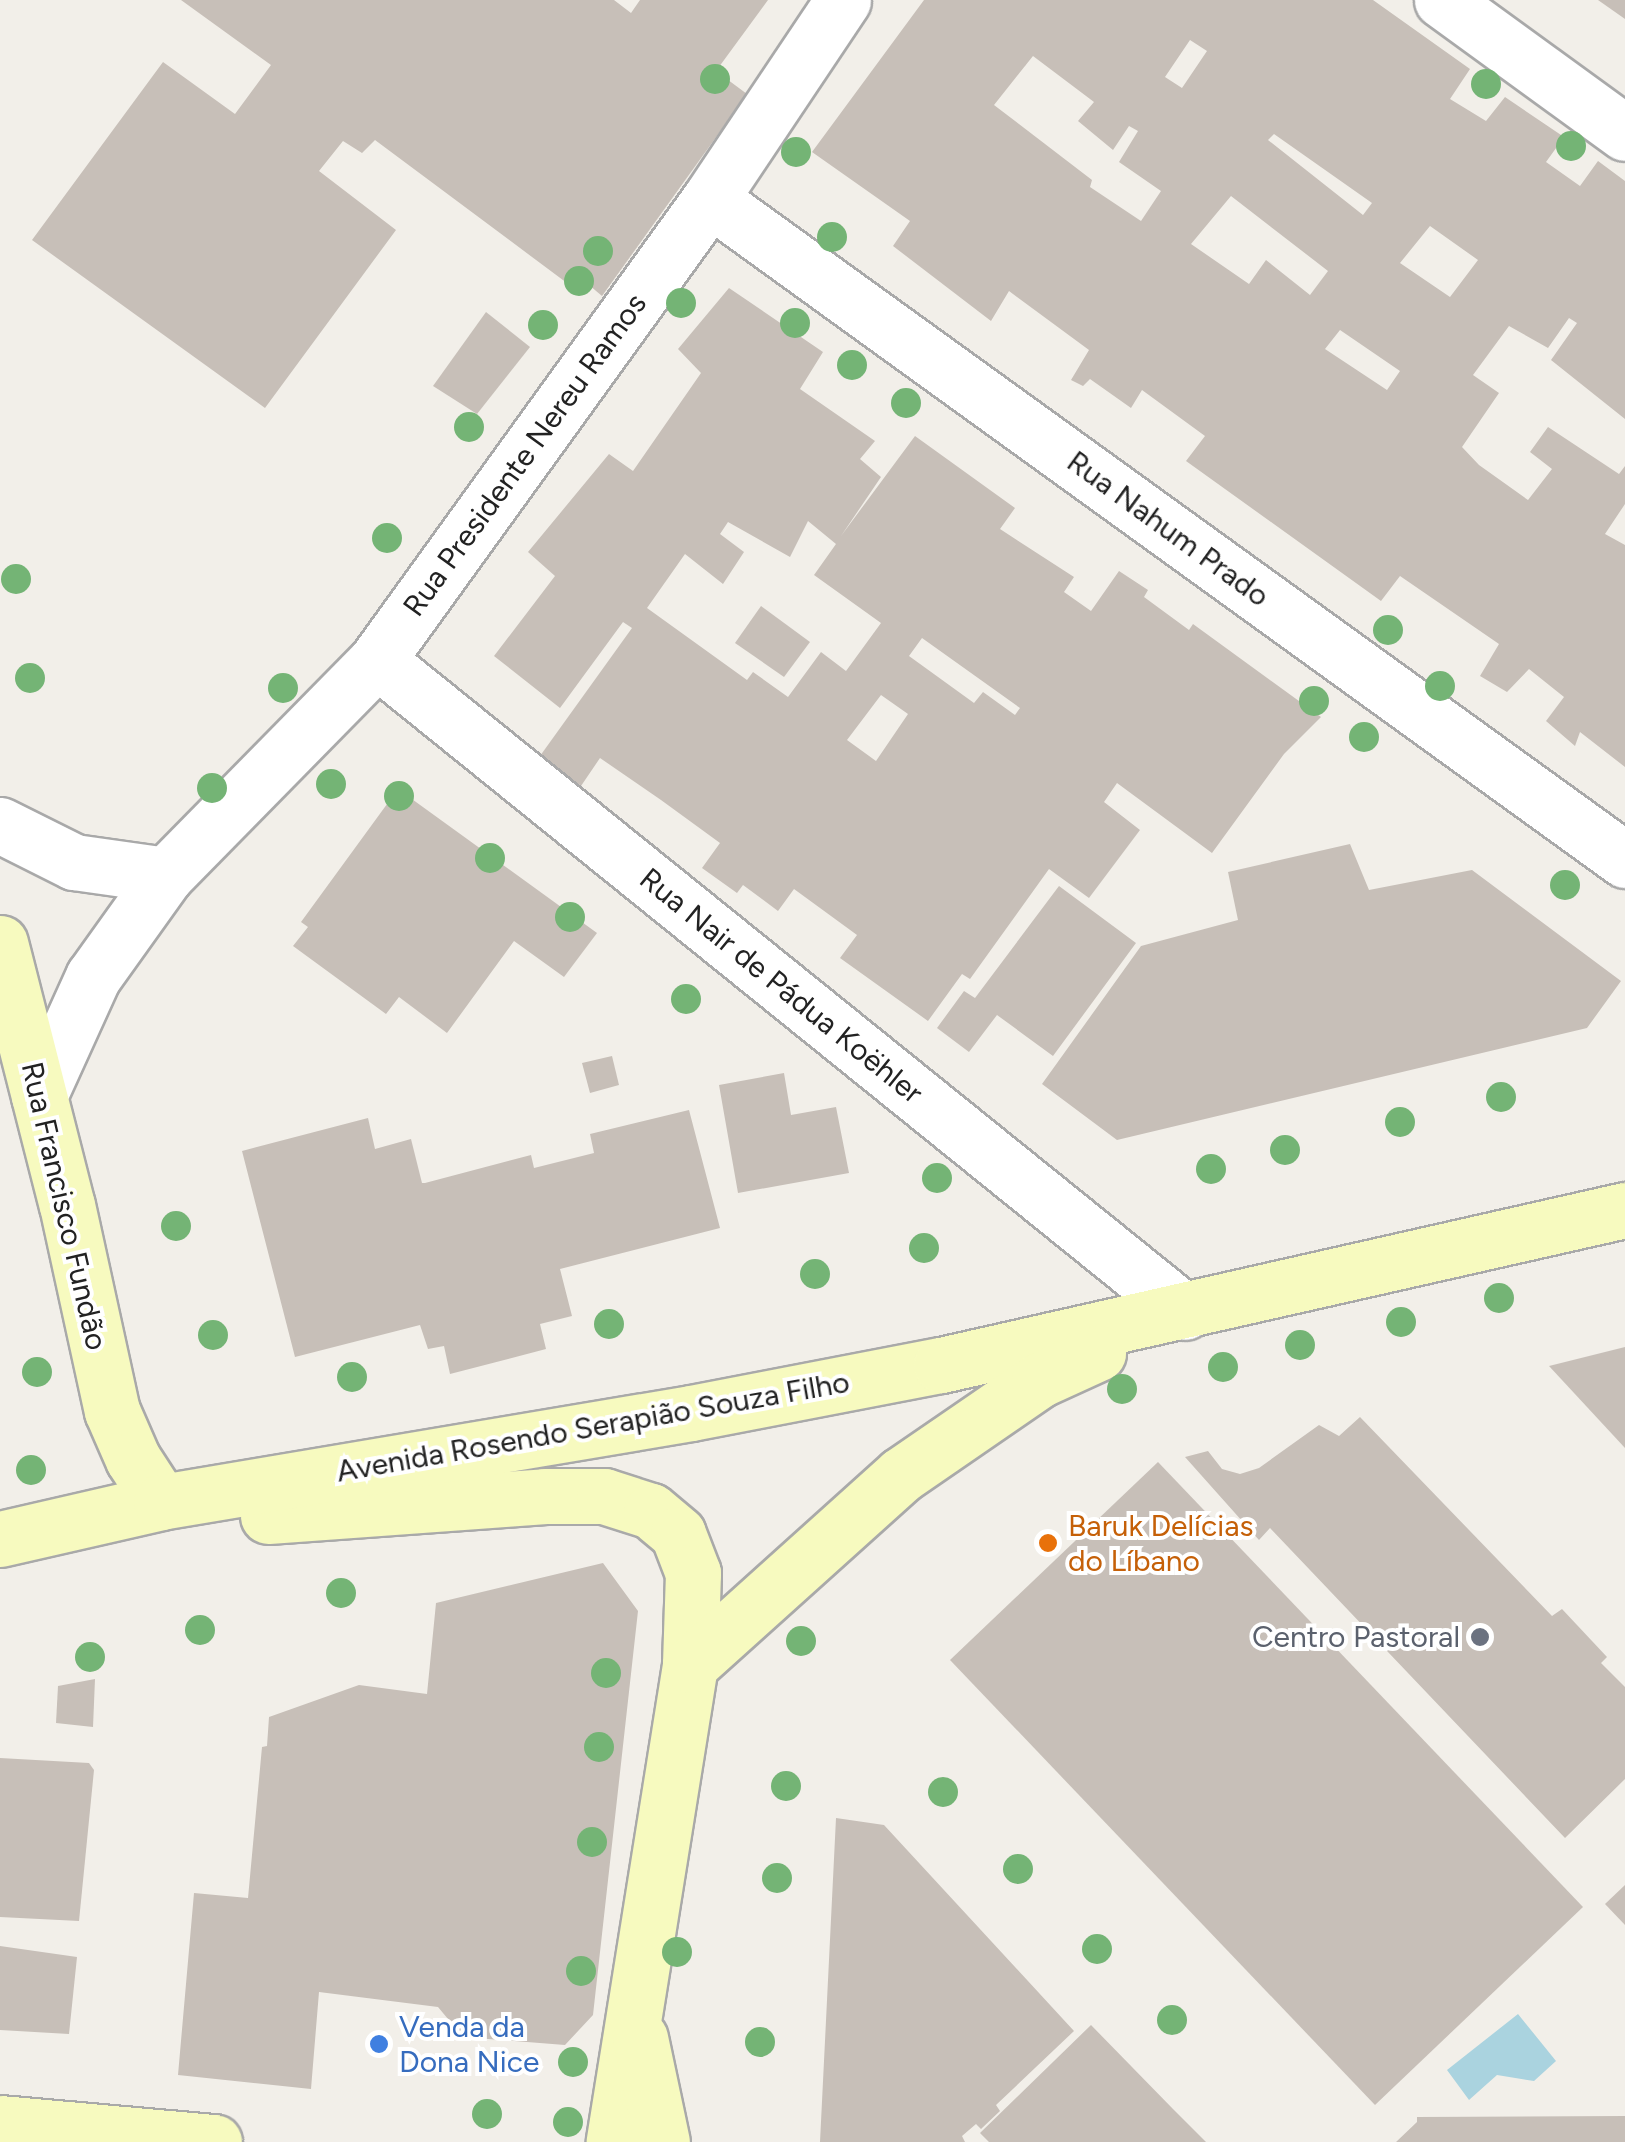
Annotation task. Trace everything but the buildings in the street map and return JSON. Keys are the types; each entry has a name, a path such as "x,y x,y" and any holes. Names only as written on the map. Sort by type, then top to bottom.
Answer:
{"street":[{"name":"Rua Presidente Nereu Ramos","path":"39,1096 93,977 166,875 377,660 710,199 843,0"},
{"path":"1442,0 1625,133"},
{"name":"Rua Nahum Prado","path":"710,199 1625,860"},
{"name":"Rua Nair de Pádua Koëhler","path":"377,660 1186,1312"},
{"path":"0,825 74,862 166,875"},
{"name":"Rua Francisco Fundão","path":"0,943 112,1411 134,1460 161,1502"},
{"name":"Avenida Rosendo Serapião Souza Filho","path":"0,1539 161,1502 691,1413 1186,1312 1625,1210"},
{"name":"Avenida Rosendo Serapião Souza Filho","path":"690,1665 820,1543 901,1475 972,1424 1040,1380 1186,1312"},
{"name":"Rua Francisco Fundão","path":"69,1522 100,1472 112,1411"},
{"path":"161,1502 215,1516 255,1516 544,1496 604,1496 651,1510 678,1534 693,1573 690,1665 614,2142"},
{"path":"633,2016 652,2078 662,2142"},
{"path":"0,2123 214,2142"}],"water":[{"path":"1518,2014 1556,2061 1534,2081 1497,2075 1469,2100 1447,2070"}],"place":[{"name":"Baruk Delícias do Líbano","path":"1048,1543"},
{"name":"Centro Pastoral","path":"1480,1637"},
{"name":"Venda da Dona Nice","path":"379,2044"}]}
